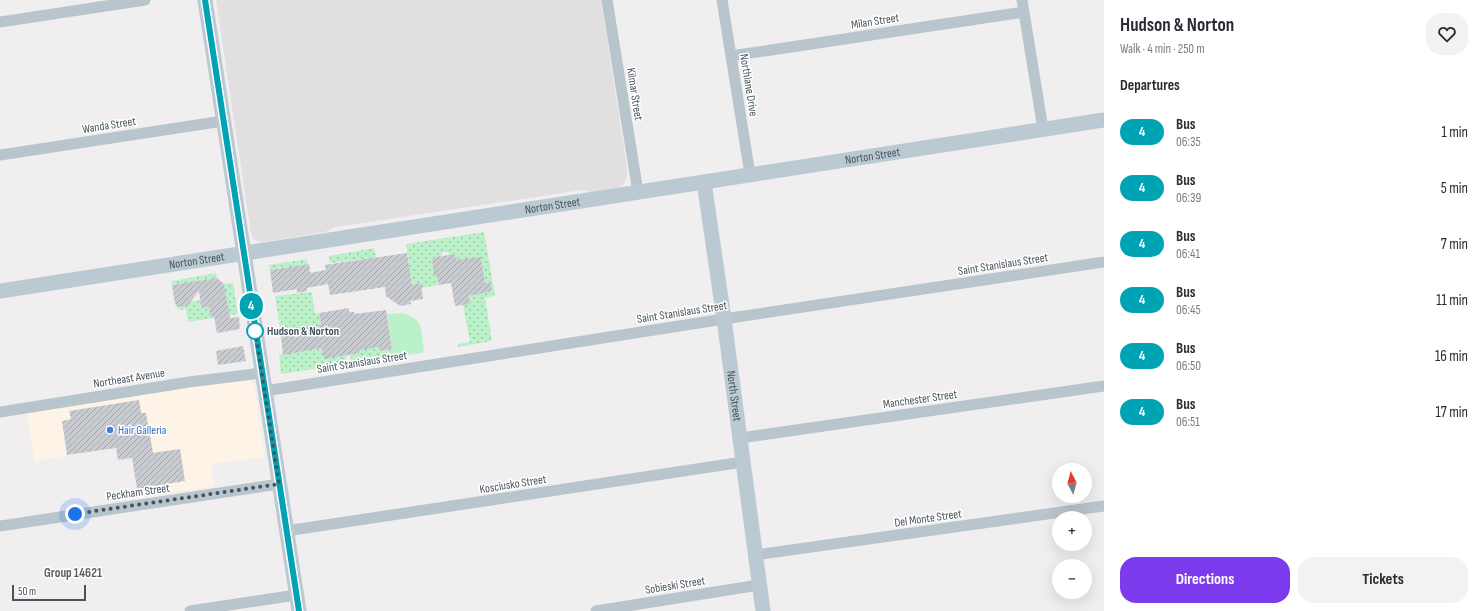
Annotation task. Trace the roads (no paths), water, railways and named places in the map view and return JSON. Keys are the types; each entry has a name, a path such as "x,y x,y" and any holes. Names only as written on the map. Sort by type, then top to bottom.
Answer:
{"main road":[{"path":"205,0 299,611"},
{"name":"Norton Street","path":"0,291 1104,120"},
{"name":"North Street","path":"704,182 763,611"}],"street":[{"path":"0,22 145,0"},
{"name":"Kilmar Street","path":"607,0 638,192"},
{"name":"Northlane Drive","path":"722,0 750,174"},
{"path":"1022,0 1043,129"},
{"name":"Milan Street","path":"731,56 1024,12"},
{"name":"Wanda Street","path":"0,155 223,122"},
{"name":"Saint Stanislaus Street","path":"265,391 724,319 1104,262"},
{"name":"Northeast Avenue","path":"0,412 170,385 262,373"},
{"name":"Manchester Street","path":"740,438 1104,386"},
{"name":"Kosciusko Street","path":"286,531 743,462"},
{"name":"Peckham Street","path":"0,526 279,484"},
{"name":"Del Monte Street","path":"755,556 1104,506"},
{"name":"Sobieski Street","path":"596,611 759,585"},
{"path":"190,611 296,595"}],"place":[{"name":"Hudson & Norton","path":"255,331"},
{"name":"Hair Galleria","path":"110,430"}],"district":[{"name":"Group 14621","path":"73,572"}]}
